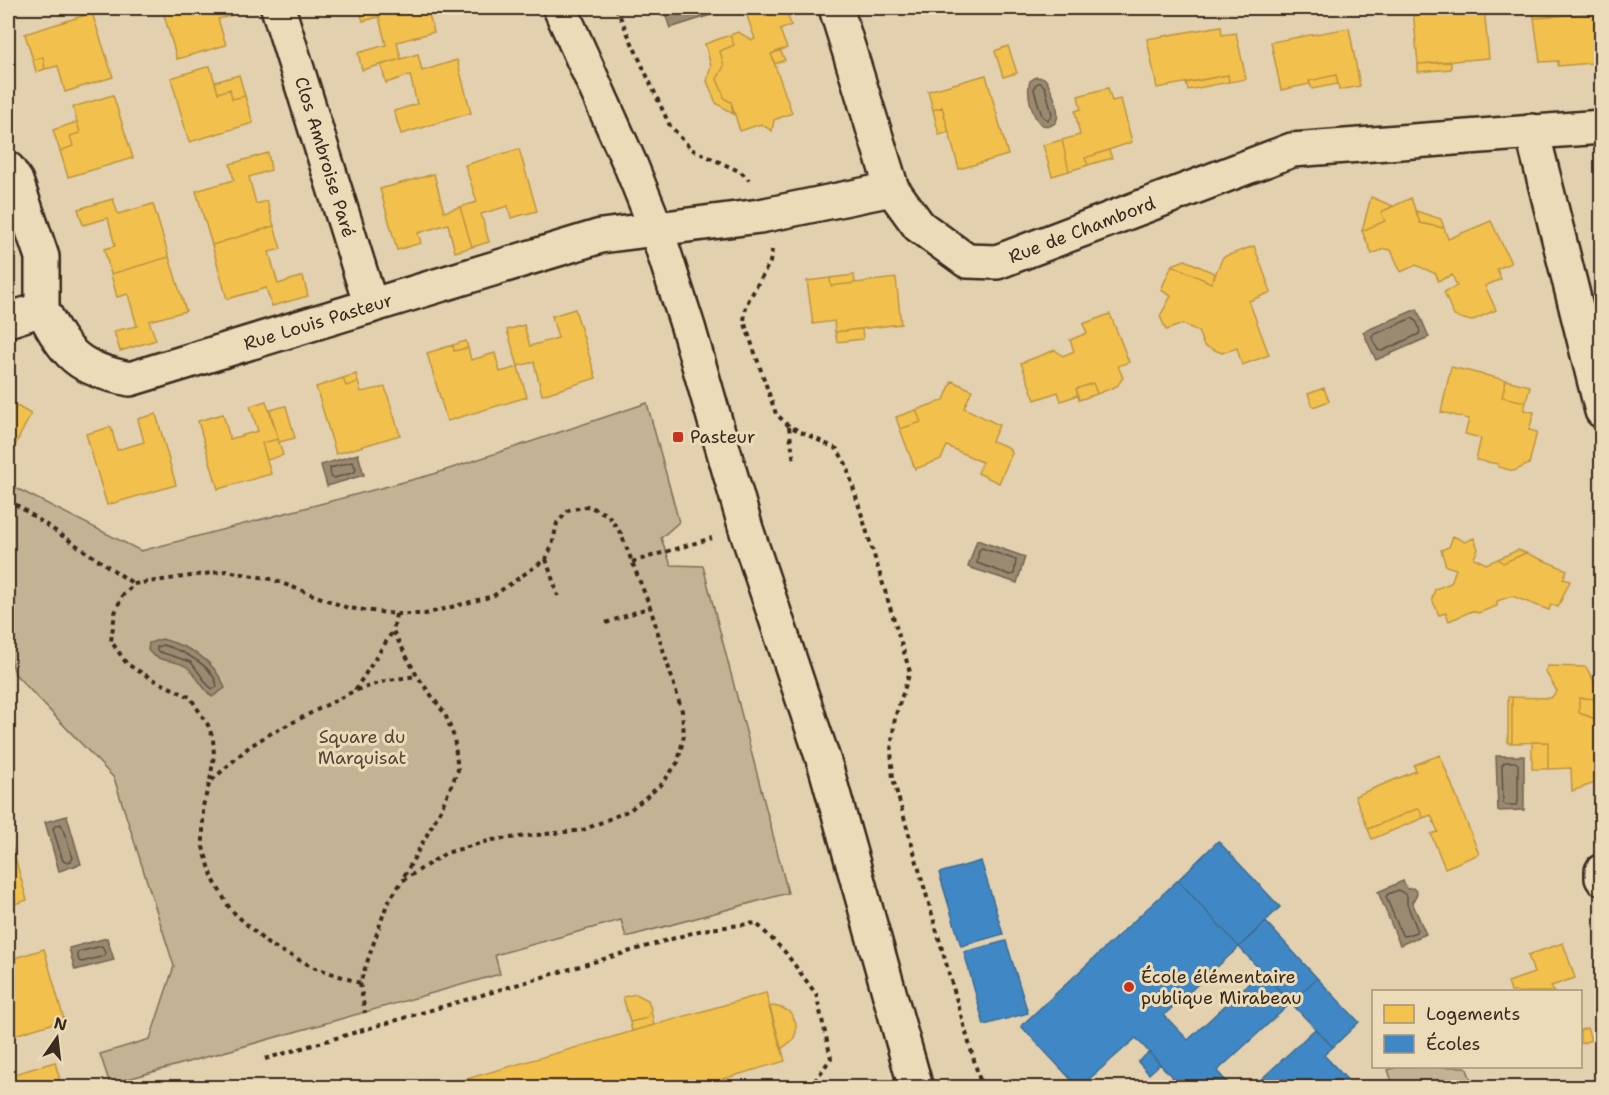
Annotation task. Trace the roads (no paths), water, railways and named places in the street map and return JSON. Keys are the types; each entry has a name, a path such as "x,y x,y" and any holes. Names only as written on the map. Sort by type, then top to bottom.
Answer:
{"street":[{"name":"Clos Ambroise Paré","path":"278,8 371,306"},
{"path":"560,8 631,166 656,228 688,327 746,529 826,768 916,1088"},
{"name":"Rue de Chambord","path":"836,8 892,189 919,226 967,261 997,262 1292,150 1602,127"},
{"path":"1532,131 1602,411"},
{"path":"8,169 16,181 42,257 42,309 8,320"},
{"path":"656,228 760,216 892,189"},
{"name":"Rue Louis Pasteur","path":"42,309 67,351 81,364 103,374 130,379 601,236 656,228"},
{"path":"1602,871 1602,878"}],"water":[{"path":"663,8 715,8 717,13 670,28"},
{"path":"1036,77 1044,78 1056,103 1057,119 1050,126 1038,122 1031,105 1029,86 1030,81"},
{"path":"1417,309 1429,337 1376,360 1363,332"},
{"path":"358,454 364,475 327,486 321,465"},
{"path":"977,540 1025,557 1017,583 968,567"},
{"path":"162,639 191,650 208,662 225,688 212,697 187,667 152,654 148,650 149,643"},
{"path":"1496,756 1524,756 1524,810 1498,811"},
{"path":"67,816 81,864 59,871 45,822"},
{"path":"1403,881 1407,889 1413,888 1417,892 1412,902 1426,934 1400,945 1378,892"},
{"path":"107,938 114,960 75,970 69,948"}],"place":[{"name":"Pasteur","path":"678,437"},
{"name":"École élémentaire publique Mirabeau","path":"1129,987"}],"park label":[{"name":"Square du Marquisat","path":"362,747"}]}
